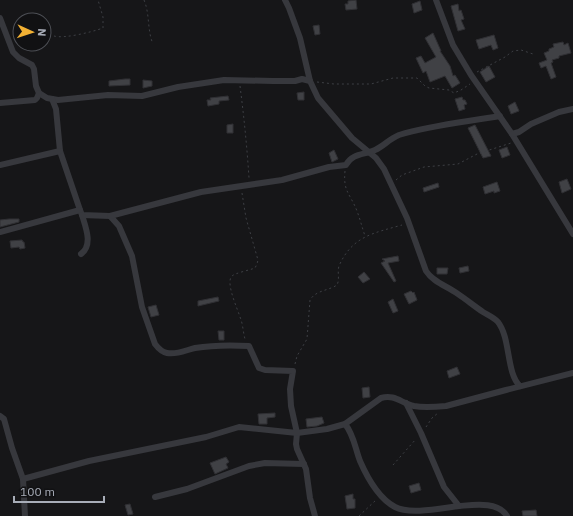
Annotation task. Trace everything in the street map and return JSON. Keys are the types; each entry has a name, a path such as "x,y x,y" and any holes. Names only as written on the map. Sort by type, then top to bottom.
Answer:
{"street":[{"path":"285,0 290,8 300,38 310,81 318,98 352,138 376,158 384,169 409,224 429,276 460,294 470,303 498,322 504,334 514,377 520,386"},
{"path":"436,0 440,14 453,45 471,75 512,134 573,234"},
{"path":"0,18 13,52 19,58 32,65 34,69 36,86 39,93 47,98 58,100 108,95 142,96 205,82 224,80 295,81 302,79 310,81"},
{"path":"0,103 35,100 39,93"},
{"path":"52,99 56,109 60,151 86,229 88,244 85,251 81,254"},
{"path":"512,134 559,112 573,109"},
{"path":"0,232 81,212 110,216 201,192 295,177 329,167 346,165 348,160 354,156 374,150 389,139 399,135 457,122 500,116"},
{"path":"0,165 45,156 60,151"},
{"path":"110,216 118,226 132,256 142,307 155,344 162,352 172,353 195,348 225,345 249,346 259,368 265,370 293,370 290,389 291,406 297,433 297,449 306,469 310,498 315,516"},
{"path":"23,479 89,461 206,437 239,427 297,433 327,429 346,424 381,398 387,396 414,406 446,406 573,373"},
{"path":"406,403 422,433 444,487 459,506"},
{"path":"0,416 4,418 12,448 23,479 25,516"},
{"path":"346,424 354,441 364,470 374,486 395,507 410,510 482,505 500,508 507,516"},
{"path":"155,497 188,489 249,466 265,463 304,464"}],"path":[{"path":"54,36 58,37 77,34 103,28 103,17 98,0"},
{"path":"144,0 148,16 149,35 153,44"},
{"path":"471,75 505,57 513,51 521,50 533,54"},
{"path":"310,81 334,84 371,84 393,78 417,78 429,88 454,92 461,90 475,81"},
{"path":"239,80 250,185"},
{"path":"392,186 394,182 402,175 424,167 458,164 477,154 515,141"},
{"path":"346,165 344,184 356,210 365,236"},
{"path":"241,186 246,218 258,264 255,268 233,275 230,278 230,283 246,342 249,346"},
{"path":"293,370 297,356 307,339 310,300 312,296 318,292 337,285 338,270 343,258 355,244 365,236 409,224"},
{"path":"393,465 422,433 432,418 446,406"},
{"path":"359,516 382,495"}],"building":[{"path":"356,0 357,9 346,10 345,4 348,4 348,1"},
{"path":"420,1 422,10 414,13 412,4"},
{"path":"458,4 459,11 461,10 464,19 461,20 465,29 458,31 451,6"},
{"path":"319,25 320,34 315,35 313,26"},
{"path":"433,33 440,51 450,66 453,76 455,75 460,83 452,88 445,76 430,82 426,71 423,73 416,58 421,56 425,63 436,57 425,38"},
{"path":"494,35 498,48 493,50 491,45 479,49 476,40"},
{"path":"563,42 564,45 568,43 571,53 559,56 559,58 552,60 553,62 551,63 556,77 551,79 546,66 541,68 539,63 547,60 544,53 554,47 553,44"},
{"path":"489,66 495,77 486,82 480,72"},
{"path":"130,79 130,85 109,86 109,81"},
{"path":"143,80 152,81 152,86 143,88"},
{"path":"304,92 304,100 298,100 297,93"},
{"path":"228,96 229,100 219,101 219,104 208,106 207,100 211,100 210,98"},
{"path":"462,97 467,104 464,105 465,109 459,111 455,99"},
{"path":"515,102 519,111 511,114 508,106"},
{"path":"233,124 233,133 227,133 227,125"},
{"path":"475,125 491,156 483,158 468,128"},
{"path":"507,147 510,155 502,158 499,150"},
{"path":"334,150 338,159 332,162 329,153"},
{"path":"567,179 571,189 562,193 559,182"},
{"path":"497,182 500,191 485,194 483,187"},
{"path":"438,183 439,187 424,192 423,188"},
{"path":"19,219 19,222 0,227 0,220"},
{"path":"22,240 25,248 11,248 10,241"},
{"path":"398,256 399,261 388,263 396,281 394,282 381,263 385,261 382,259"},
{"path":"468,266 469,271 460,273 459,268"},
{"path":"437,268 448,268 447,274 437,274"},
{"path":"364,272 370,279 363,283 358,277"},
{"path":"411,291 413,293 414,292 417,300 409,304 404,294"},
{"path":"218,297 219,301 198,306 198,301"},
{"path":"393,299 398,311 393,313 388,302"},
{"path":"156,305 159,315 151,317 148,307"},
{"path":"218,331 224,331 224,340 219,340"},
{"path":"457,367 460,374 449,378 447,371"},
{"path":"369,387 370,397 363,398 362,388"},
{"path":"275,413 275,417 267,418 267,424 259,424 258,414"},
{"path":"322,417 324,423 317,426 307,427 306,419"},
{"path":"226,457 229,462 226,464 228,468 215,474 210,463"},
{"path":"419,483 421,490 411,493 409,486"},
{"path":"353,494 353,499 355,499 355,508 347,509 345,496"},
{"path":"130,504 133,514 128,515 125,505"},
{"path":"536,510 537,516 523,516 522,511"}]}
